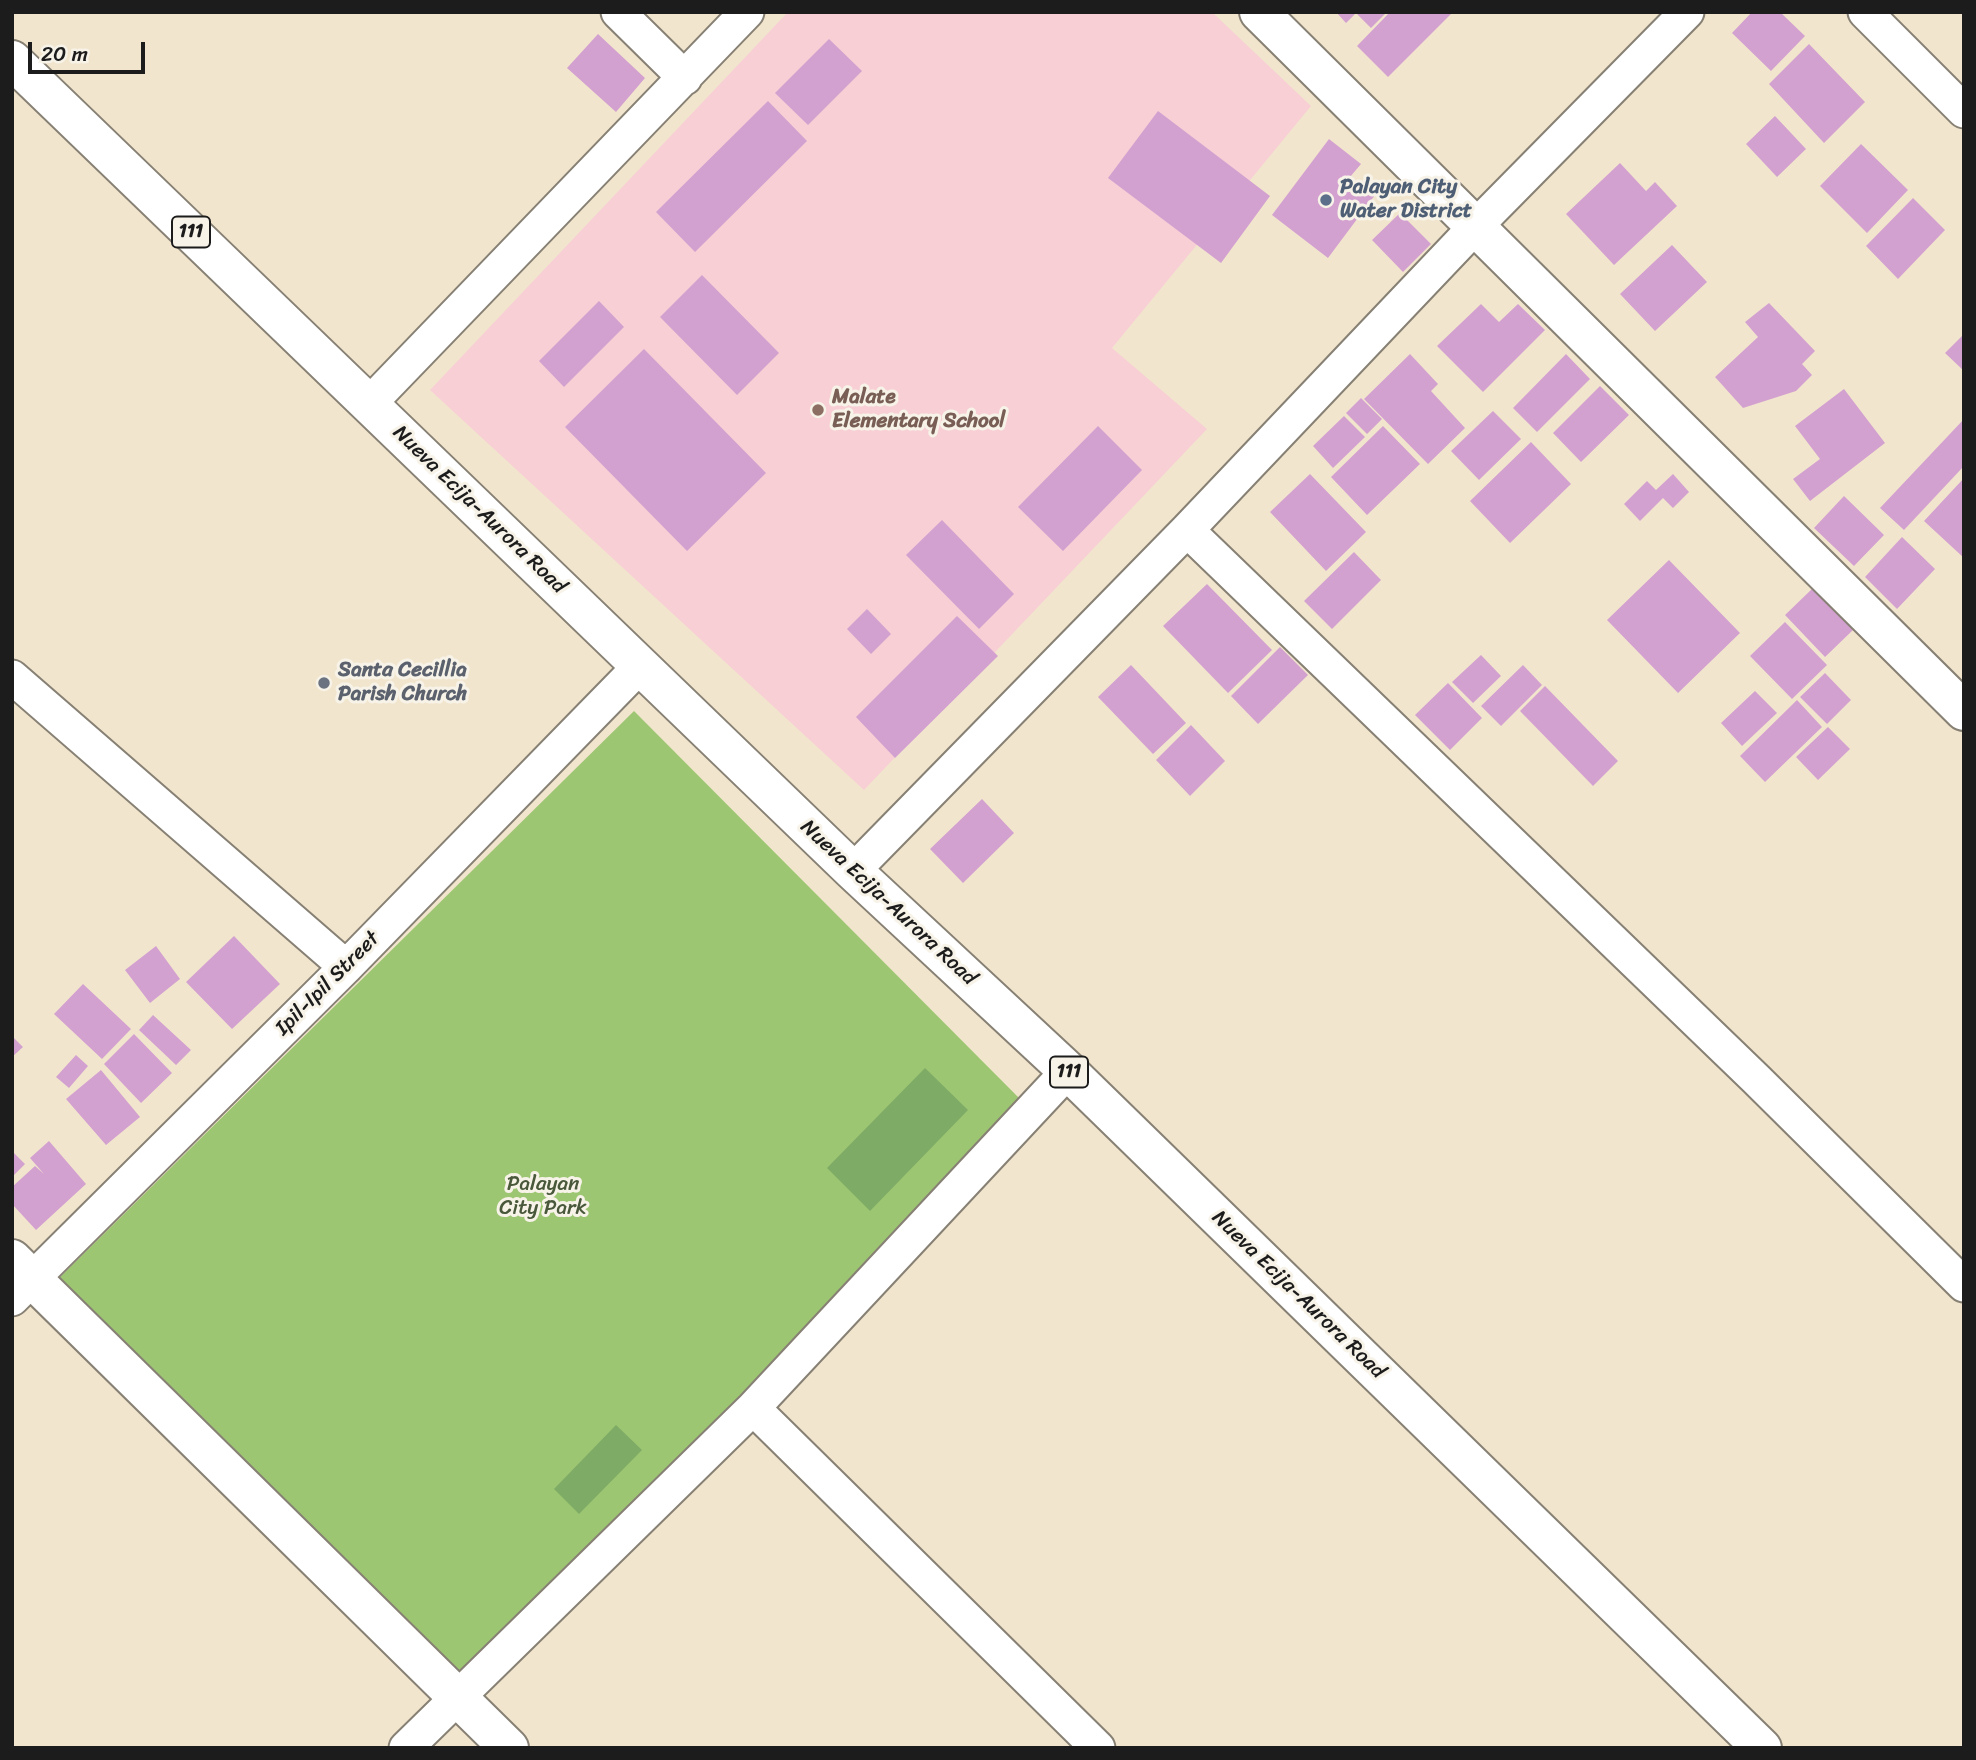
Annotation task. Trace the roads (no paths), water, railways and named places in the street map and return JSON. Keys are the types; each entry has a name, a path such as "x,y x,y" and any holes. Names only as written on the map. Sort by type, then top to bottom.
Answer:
{"main road":[{"path":"1259,12 1964,711"},
{"name":"Nueva Ecija-Aurora Road","path":"12,60 853,871 1068,1071 1762,1748"},
{"path":"19,1278 509,1748"}],"street":[{"path":"618,12 685,78"},
{"path":"369,404 747,12"},
{"path":"853,871 1187,530 1476,226 1687,12"},
{"path":"1865,12 1964,111"},
{"path":"1187,530 1756,1079 1964,1285"},
{"name":"Ipil-Ipil Street","path":"19,1278 346,967 640,666"},
{"path":"12,677 346,967"},
{"path":"406,1748 456,1696 753,1408 1068,1071"},
{"path":"753,1408 1098,1748"}],"place":[{"name":"Palayan City Water District","path":"1326,200"},
{"name":"Malate Elementary School","path":"818,410"},
{"name":"Santa Cecillia Parish Church","path":"324,683"}],"park label":[{"name":"Palayan City Park","path":"543,1197"}]}
